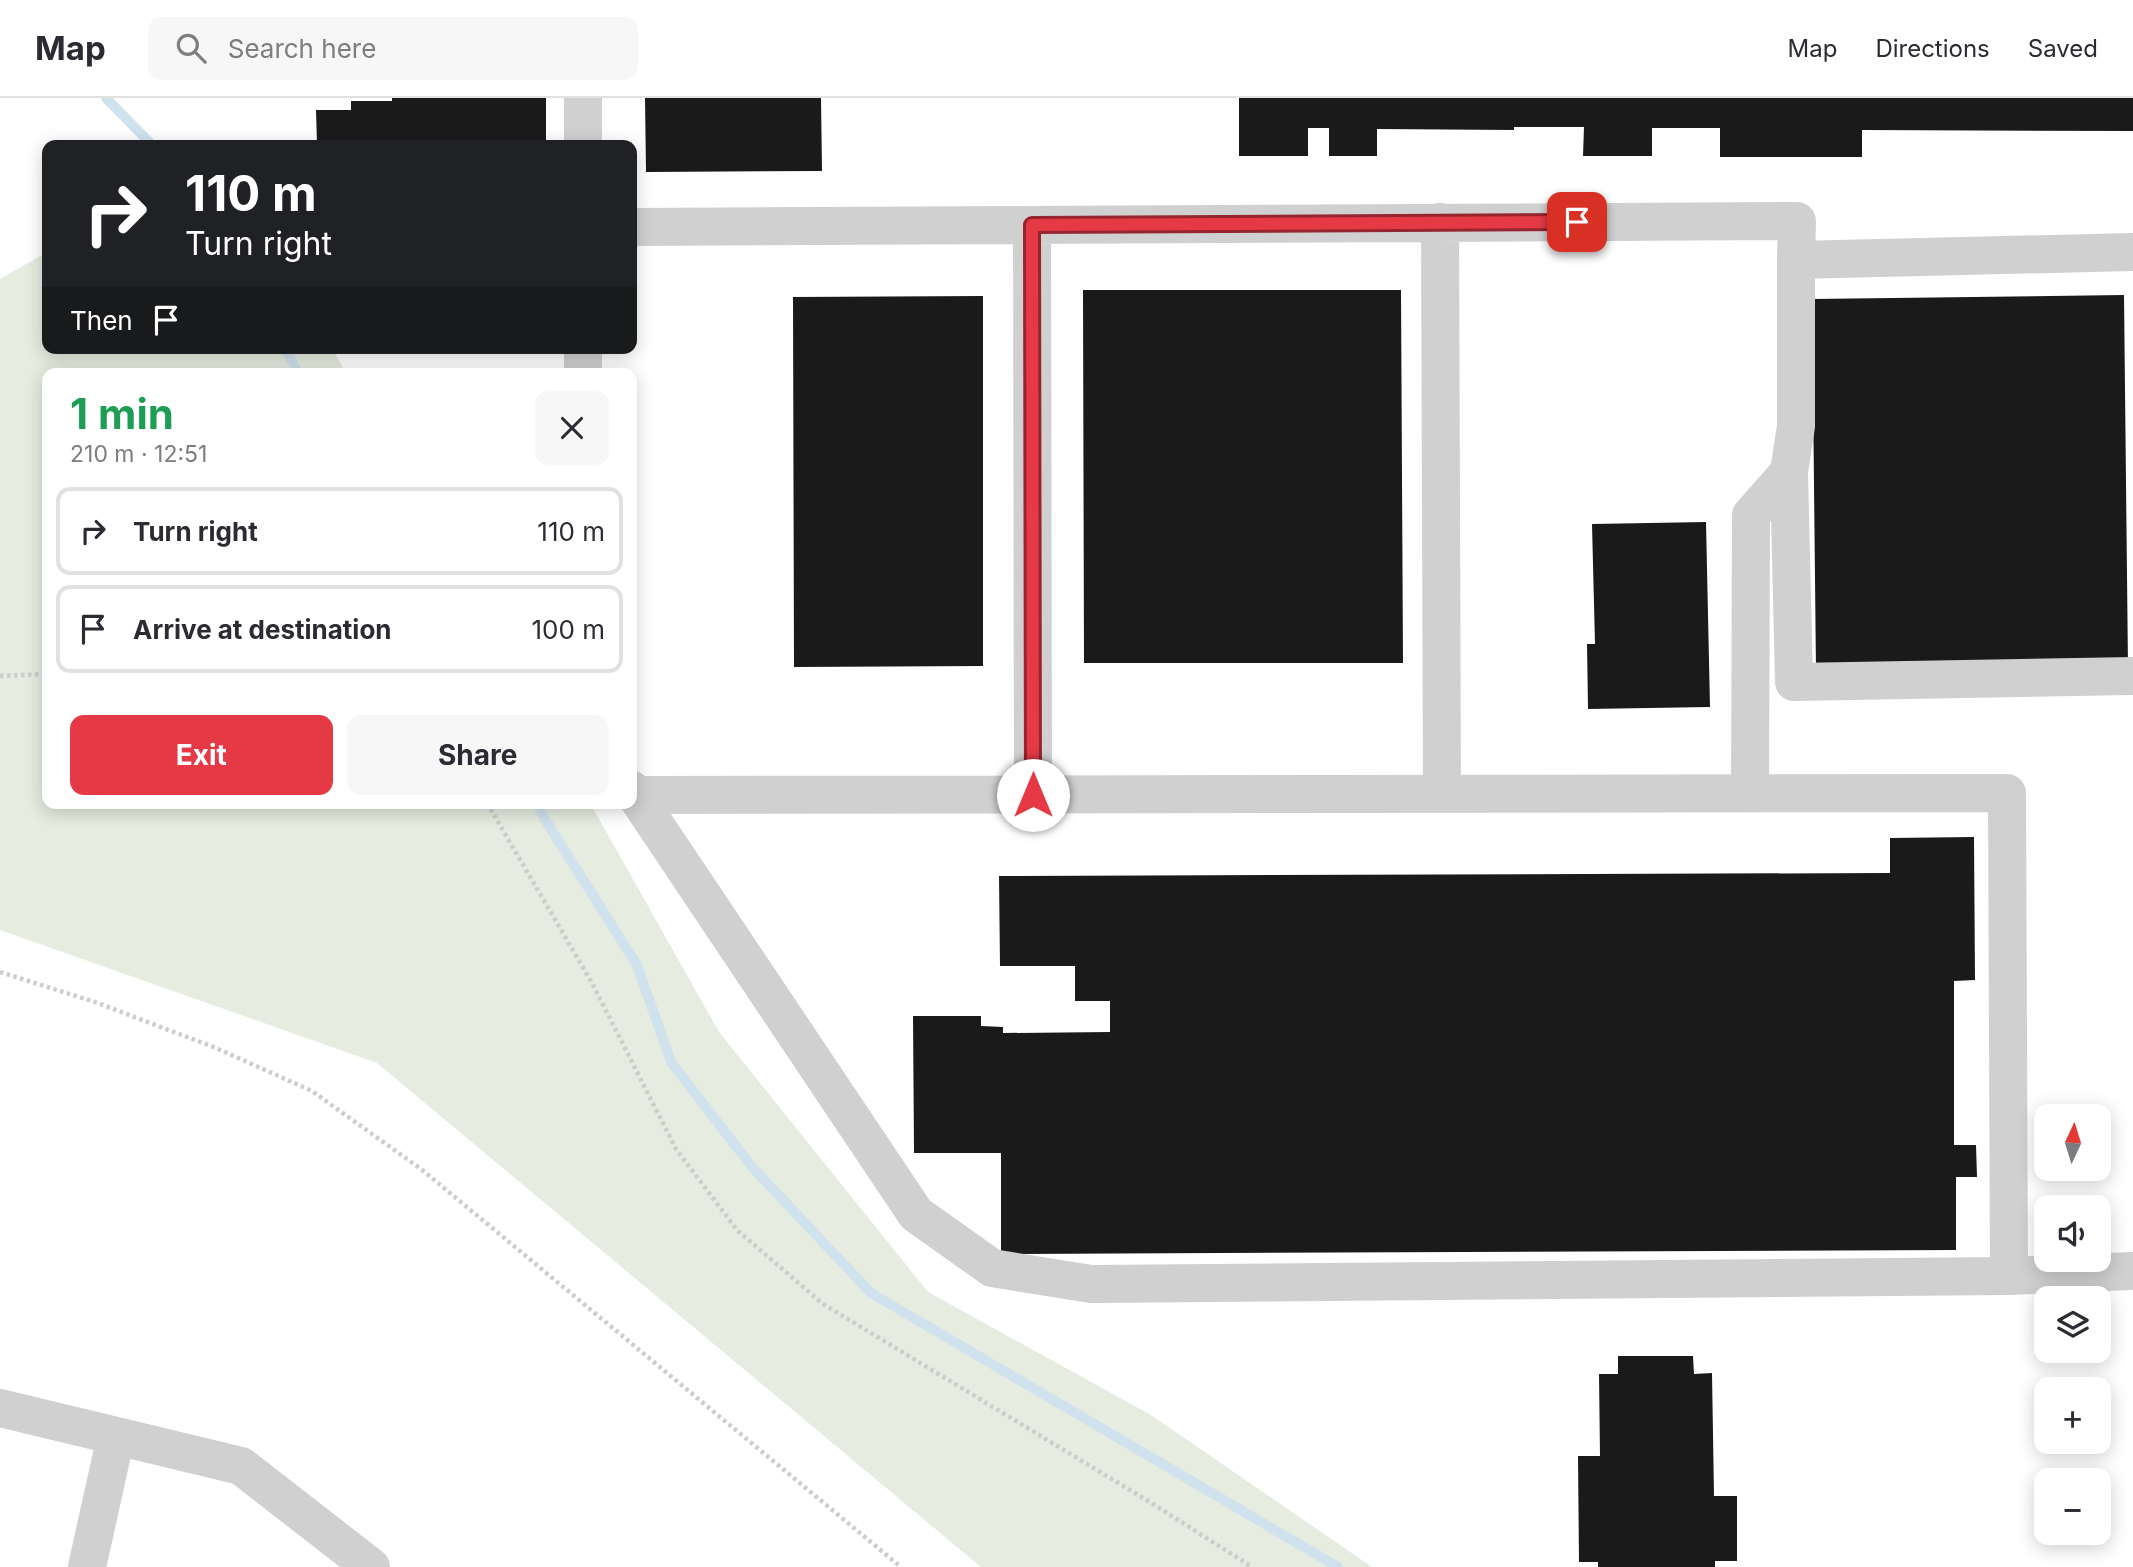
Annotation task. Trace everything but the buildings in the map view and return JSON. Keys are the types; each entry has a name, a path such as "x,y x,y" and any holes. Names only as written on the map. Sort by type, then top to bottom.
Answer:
{"lane":[{"path":"583,98 583,140"},
{"path":"637,228 1797,221 1796,426 1789,472 1794,682 2133,677"},
{"path":"1440,222 1442,794"},
{"path":"1032,225 1033,795"},
{"path":"1796,260 2133,252"},
{"path":"1750,793 1751,515 1789,472"},
{"path":"637,792 1033,795 2007,793 2008,1276"},
{"path":"637,798 916,1213 992,1268 1091,1284 2008,1276 2133,1271"},
{"path":"0,1408 241,1466 371,1567"},
{"path":"87,1567 116,1436"}],"path":[{"path":"0,676 42,674"},
{"path":"490,809 592,983 676,1149 737,1230 823,1304 1252,1567"},
{"path":"0,972 94,1002 216,1048 312,1091 421,1169 901,1567"}],"shaded area":[{"path":"42,255 42,354 335,354 343,368 42,368 42,809 593,809 719,1032 928,1292 1151,1415 1372,1567 981,1567 377,1063 0,930 0,279"}],"waterway":[{"path":"106,98 147,140"},
{"path":"288,354 295,368"},
{"path":"540,809 637,965 671,1062 752,1167 871,1293 1338,1567"}],"route":[{"path":"1033,795 1032,225 1577,222"}]}
